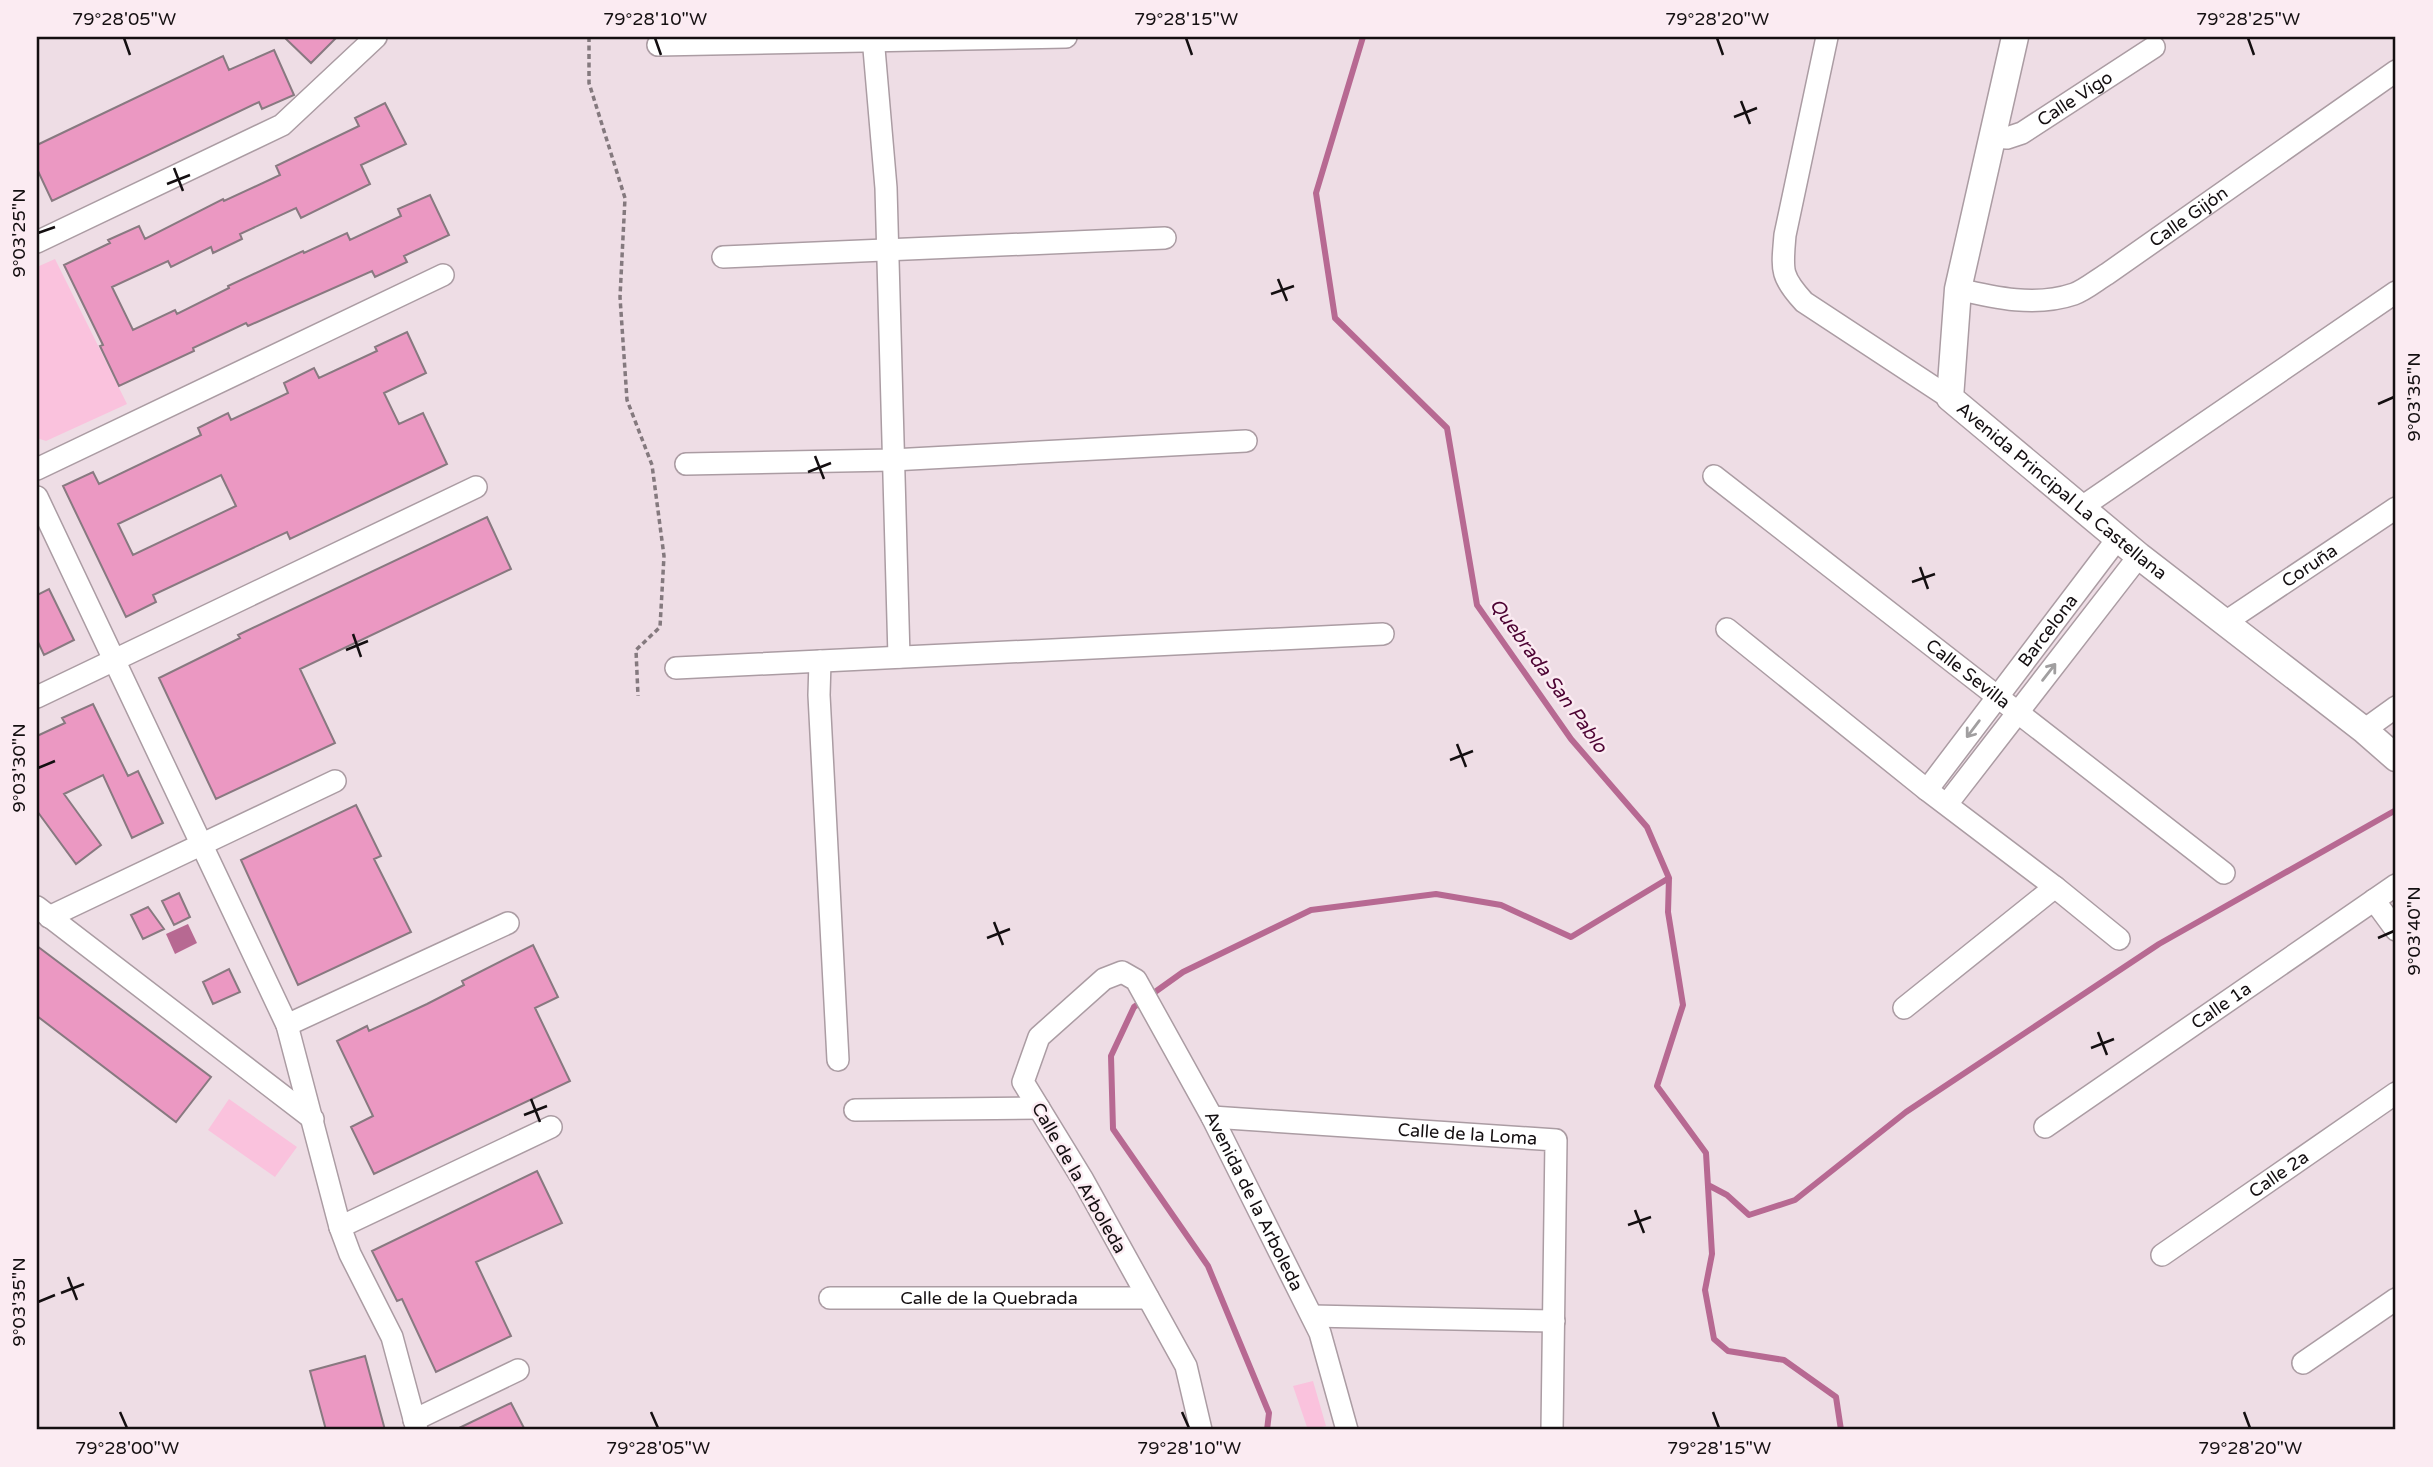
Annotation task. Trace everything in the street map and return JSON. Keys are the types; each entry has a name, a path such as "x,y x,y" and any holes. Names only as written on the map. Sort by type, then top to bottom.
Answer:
{"street":[{"path":"37,242 282,125 376,37"},
{"path":"658,45 873,38 1066,37"},
{"path":"1827,37 1785,235 1782,262 1786,282 1804,302 1950,398"},
{"name":"Avenida Principal La Castellana","path":"2015,37 1958,289 1950,398 2139,556 2364,730 2396,758"},
{"path":"873,38 886,188 899,657"},
{"name":"Calle Vigo","path":"1992,137 2007,138 2022,134 2154,47"},
{"name":"Calle Gijón","path":"1958,289 1990,297 2036,301 2075,293 2107,274 2396,71"},
{"path":"723,257 1165,238"},
{"path":"37,469 443,275"},
{"path":"2082,508 2396,292"},
{"path":"686,464 892,460 1246,441"},
{"name":"Calle Sevilla","path":"1714,475 2224,873"},
{"path":"37,697 476,488"},
{"path":"37,497 287,1025 340,1227 350,1254 392,1337 416,1425 518,1370"},
{"name":"Coruña","path":"2224,623 2396,508"},
{"name":"Barcelona","path":"1927,790 2118,538"},
{"name":"Barcelona","path":"1947,804 2139,556"},
{"path":"1727,629 1927,790 2119,939"},
{"path":"676,668 1383,634"},
{"path":"820,661 819,709 838,1060"},
{"path":"2364,730 2396,707"},
{"path":"313,1119 43,912 200,844 335,781"},
{"name":"Calle 1a","path":"2045,1128 2396,885"},
{"path":"1904,1008 2055,887"},
{"path":"2374,900 2396,930"},
{"path":"287,1025 508,923"},
{"name":"Calle de la Arboleda","path":"1136,980 1122,972 1104,979 1039,1037 1023,1083 1083,1180 1186,1366 1201,1430"},
{"name":"Avenida de la Arboleda","path":"1136,980 1212,1117 1321,1332 1347,1430"},
{"name":"Calle 2a","path":"2162,1255 2396,1093"},
{"path":"855,1110 1039,1108"},
{"name":"Calle de la Loma","path":"1212,1117 1556,1140 1552,1430"},
{"path":"340,1227 551,1127"},
{"name":"Calle de la Quebrada","path":"830,1298 1148,1298"},
{"path":"2304,1363 2396,1299"},
{"path":"1312,1316 1554,1321"}],"path":[{"path":"589,37 589,83 625,198 621,297 627,400 652,465 664,556 660,627 636,650 638,696"}],"shaded area":[{"path":"55,259 127,404 46,441 37,438 37,267"},
{"path":"188,924 197,943 175,954 166,934"},
{"path":"229,1099 297,1147 275,1177 208,1130"},
{"path":"1313,1381 1326,1426 1308,1430 1293,1386"}],"building":[{"path":"284,37 337,37 311,63"},
{"path":"274,50 294,95 262,109 259,102 52,201 37,169 37,145 223,56 229,70"},
{"path":"385,103 406,144 361,165 370,184 301,218 296,208 240,234 242,239 213,253 211,247 171,267 168,261 112,287 133,330 175,310 177,314 229,288 228,286 303,251 304,253 347,233 350,240 401,216 398,209 430,195 449,235 404,256 407,262 375,277 372,271 248,326 246,323 119,386 100,346 103,345 64,265 139,226 145,239 223,199 224,201 280,175 276,166 359,126 355,118"},
{"path":"407,332 426,373 384,393 399,424 423,413 447,464 290,539 287,532 153,595 156,602 126,617 63,486 93,472 99,484 201,435 198,428 228,413 231,420 288,393 284,383 314,368 319,378 377,351 375,347","holes":["221,475 236,506 133,555 118,524"]},
{"path":"487,517 511,569 300,669 335,743 216,799 159,678 240,638 238,635"},
{"path":"49,589 74,640 44,655 37,640 37,595"},
{"path":"93,704 128,776 138,771 163,823 132,838 103,775 64,794 101,845 76,864 37,811 37,736 65,723 62,718"},
{"path":"356,805 381,856 374,859 411,932 298,985 241,860"},
{"path":"179,893 190,917 174,925 162,901"},
{"path":"148,907 164,929 143,939 131,915"},
{"path":"533,945 558,997 535,1008 570,1081 374,1174 351,1127 373,1116 337,1041 367,1026 369,1031 427,1004 464,985 462,981"},
{"path":"37,946 211,1077 176,1122 37,1016"},
{"path":"229,969 240,992 213,1004 203,982"},
{"path":"537,1171 562,1223 476,1262 511,1336 436,1372 402,1299 397,1301 372,1251"},
{"path":"365,1356 385,1430 326,1430 310,1371"},
{"path":"511,1403 525,1430 455,1430"}],"waterway":[{"name":"Quebrada San Pablo","path":"1363,37 1316,193 1335,318 1447,428 1477,605 1571,739 1647,827 1669,878 1668,912 1683,1005 1657,1086 1706,1153 1712,1254 1705,1290 1714,1339 1728,1351 1784,1360 1836,1397 1841,1430"},
{"path":"1708,1185 1727,1195 1749,1215 1795,1200 1906,1112 2159,944 2396,810"},
{"path":"1267,1430 1269,1413 1208,1266 1113,1129 1111,1056 1134,1007 1183,972 1311,910 1436,894 1501,905 1571,937 1669,878"}]}
